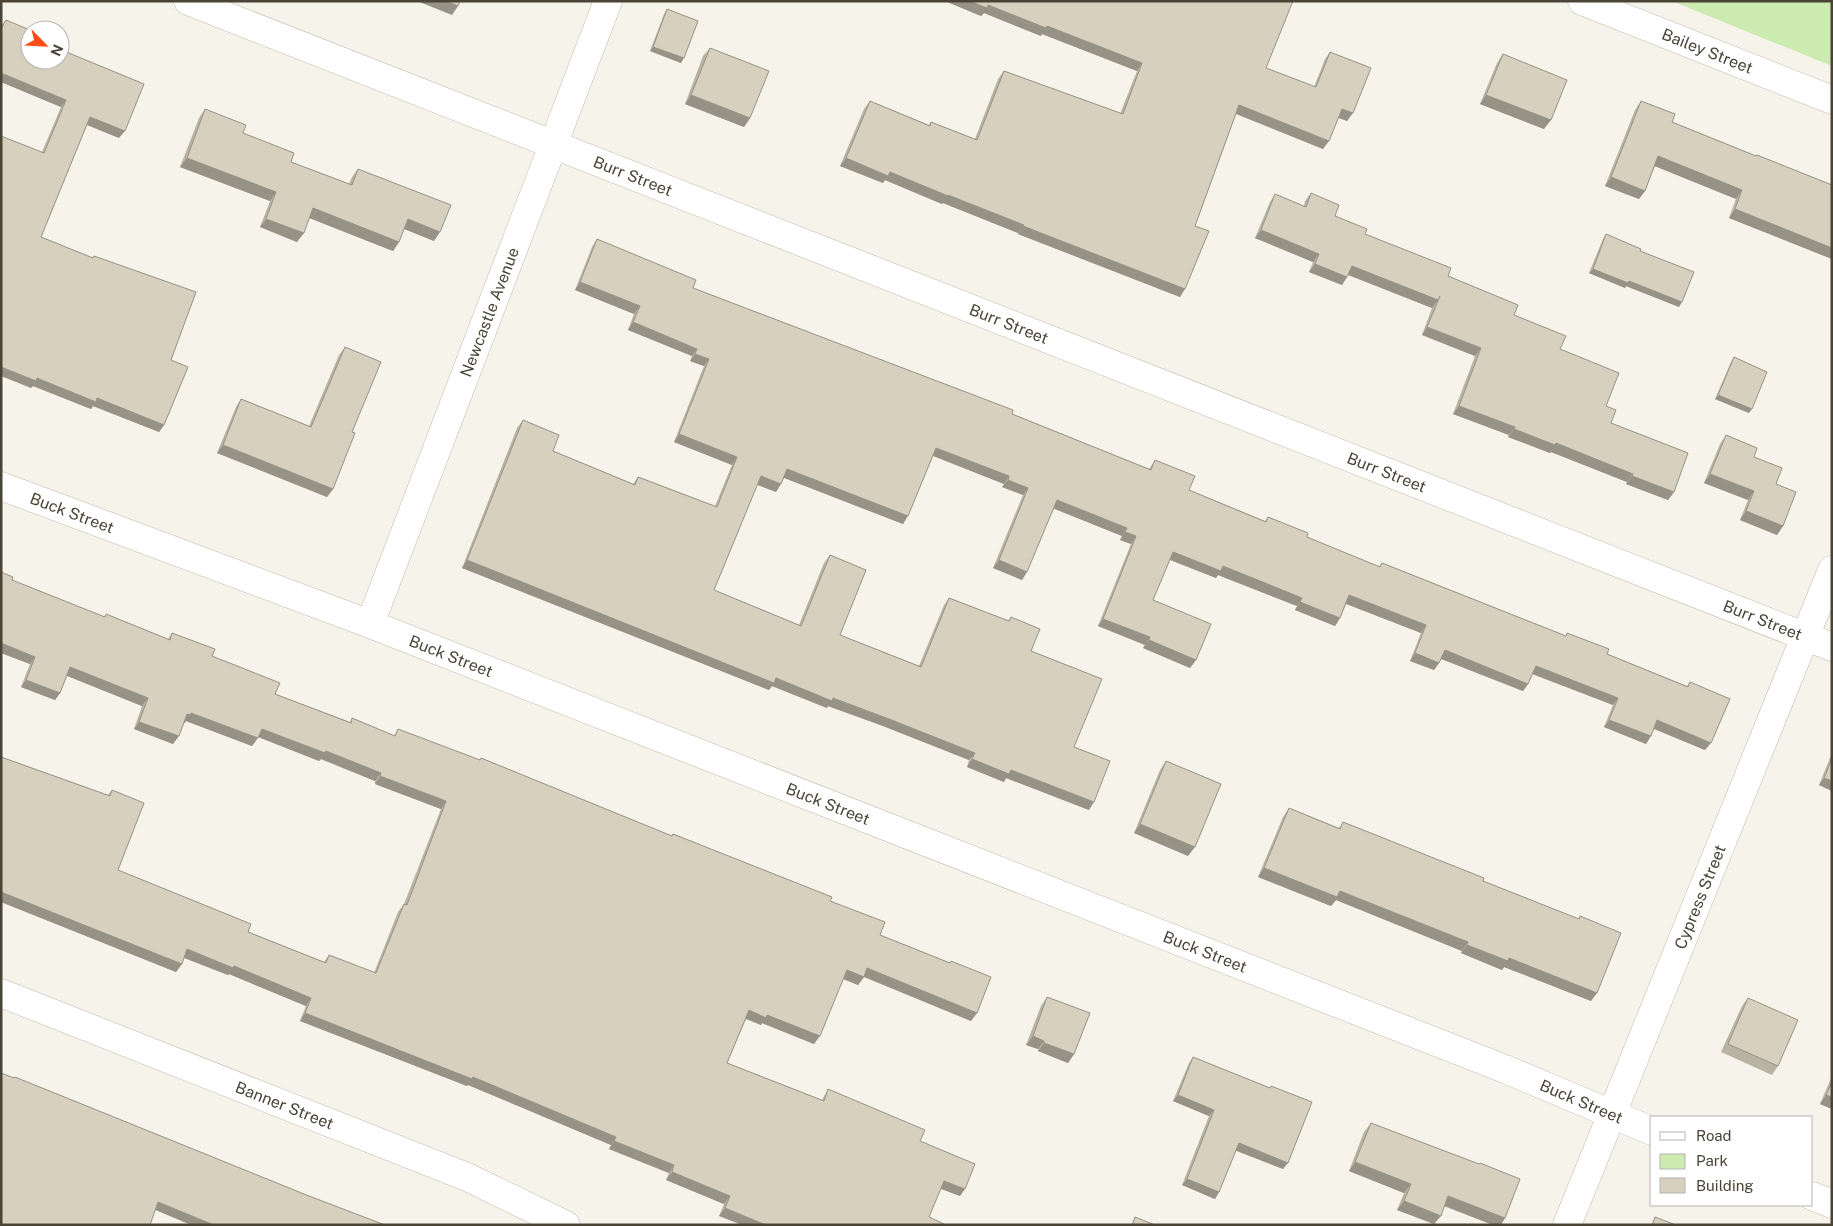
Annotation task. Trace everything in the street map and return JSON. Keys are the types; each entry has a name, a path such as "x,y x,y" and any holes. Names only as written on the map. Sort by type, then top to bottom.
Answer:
{"street":[{"name":"Burr Street","path":"188,1 1832,647"},
{"name":"Newcastle Avenue","path":"370,624 608,1"},
{"name":"Bailey Street","path":"1582,1 1832,100"},
{"name":"Buck Street","path":"1,486 370,624 1496,1066 1650,1130"},
{"name":"Cypress Street","path":"1568,1225 1832,570"},
{"name":"Banner Street","path":"1,992 467,1178 566,1225"},
{"path":"1813,1196 1832,1204"}],"green space":[{"path":"1672,1 1832,1 1832,66"}],"building":[{"path":"446,1 460,1 458,6"},
{"path":"969,1 1293,1 1266,68 1316,87 1330,52 1371,68 1353,113 1342,109 1329,141 1239,105 1195,226 1209,231 1185,289 890,172 888,176 846,158 870,101 930,126 931,122 977,140 1004,71 1123,114 1142,63 1047,26 1046,28 988,5 987,8"},
{"path":"667,9 698,21 684,58 653,47"},
{"path":"6,20 20,26 20,70 70,70 70,53 144,84 125,131 90,117 41,237 93,258 94,256 196,292 171,360 188,367 164,425 97,398 96,402 37,378 36,381 1,367 1,136 44,153 66,100 1,73 1,29"},
{"path":"710,48 769,71 750,118 691,95"},
{"path":"1503,54 1567,80 1551,120 1486,95"},
{"path":"1641,101 1675,114 1672,122 1832,185 1832,248 1735,209 1742,190 1658,156 1645,191 1611,177"},
{"path":"205,109 246,125 243,133 294,153 291,162 352,185 358,169 451,205 440,232 408,219 399,242 313,208 304,233 266,219 276,192 187,158"},
{"path":"1311,193 1339,205 1335,216 1367,229 1365,234 1451,268 1448,276 1518,305 1514,315 1566,336 1560,349 1619,373 1606,406 1616,410 1611,423 1688,453 1674,492 1556,443 1555,445 1514,429 1515,427 1459,406 1481,348 1427,327 1440,296 1438,300 1352,266 1347,277 1315,264 1319,254 1261,230 1275,194 1306,207"},
{"path":"1606,234 1641,249 1640,251 1694,272 1682,302 1593,269"},
{"path":"597,239 696,280 693,288 1013,410 1012,414 1151,470 1155,460 1195,476 1189,490 1266,522 1268,517 1308,533 1307,537 1380,567 1382,563 1566,636 1567,633 1609,649 1607,654 1688,687 1690,682 1730,699 1711,743 1657,720 1651,736 1609,720 1618,698 1536,666 1528,684 1445,650 1439,663 1415,653 1426,625 1349,595 1340,618 1300,602 1302,598 1223,566 1221,571 1173,552 1153,600 1211,624 1196,660 1149,640 1150,637 1103,619 1136,536 1125,532 1127,528 1057,500 1027,572 999,560 1028,488 1008,480 1009,476 936,448 908,516 787,469 781,484 761,476 714,590 801,626 830,555 866,570 840,635 921,667 949,598 1009,621 1011,617 1040,629 1031,651 1102,679 1074,747 1110,761 1094,802 1011,770 1009,774 972,759 975,753 889,719 833,698 832,701 776,678 774,683 467,560 523,420 559,435 553,451 635,485 638,477 717,507 737,457 679,434 709,359 695,354 697,349 633,322 640,306 580,282"},
{"path":"345,347 381,362 352,432 355,433 333,489 223,445 241,399 311,427"},
{"path":"1734,357 1767,372 1752,409 1718,395"},
{"path":"1726,435 1757,448 1754,457 1782,468 1776,484 1796,492 1783,526 1746,511 1754,491 1710,474"},
{"path":"1,572 13,577 12,580 105,617 106,614 170,640 172,633 215,649 212,656 280,683 275,694 351,723 352,718 395,736 398,729 480,760 481,758 672,836 673,834 832,897 830,901 885,922 880,935 991,977 977,1013 867,968 864,977 847,970 820,1036 767,1015 766,1018 749,1010 727,1063 824,1101 828,1089 925,1130 920,1141 975,1164 965,1189 944,1181 929,1217 946,1225 766,1225 725,1208 730,1196 672,1172 674,1165 614,1141 616,1137 473,1077 472,1079 305,1013 311,998 187,949 182,964 1,892 1,757 110,796 112,790 144,803 118,870 251,924 248,932 326,963 329,955 376,973 404,904 407,905 446,801 380,776 381,773 326,751 325,753 262,729 258,738 191,713 190,715 187,714 179,736 139,722 148,698 70,667 60,693 26,680 35,657 1,643"},
{"path":"1832,759 1832,781 1824,778"},
{"path":"1166,761 1221,784 1195,847 1140,824"},
{"path":"1289,808 1340,829 1343,822 1484,878 1483,881 1579,919 1580,916 1621,933 1597,993 1509,958 1508,961 1467,945 1468,942 1340,891 1337,897 1264,868"},
{"path":"1047,997 1090,1013 1074,1054 1044,1043 1044,1041 1033,1036"},
{"path":"1748,998 1798,1020 1778,1066 1728,1044"},
{"path":"1193,1057 1270,1088 1271,1086 1312,1102 1288,1163 1239,1143 1219,1192 1187,1179 1214,1110 1178,1095"},
{"path":"1,1073 385,1225 214,1225 158,1202 150,1225 1,1225"},
{"path":"1832,1082 1832,1097 1826,1095"},
{"path":"1371,1123 1520,1179 1505,1218 1448,1196 1441,1216 1404,1201 1411,1184 1355,1162"},
{"path":"1135,1217 1155,1225 1132,1225"},
{"path":"1655,1217 1676,1225 1652,1225"}]}
